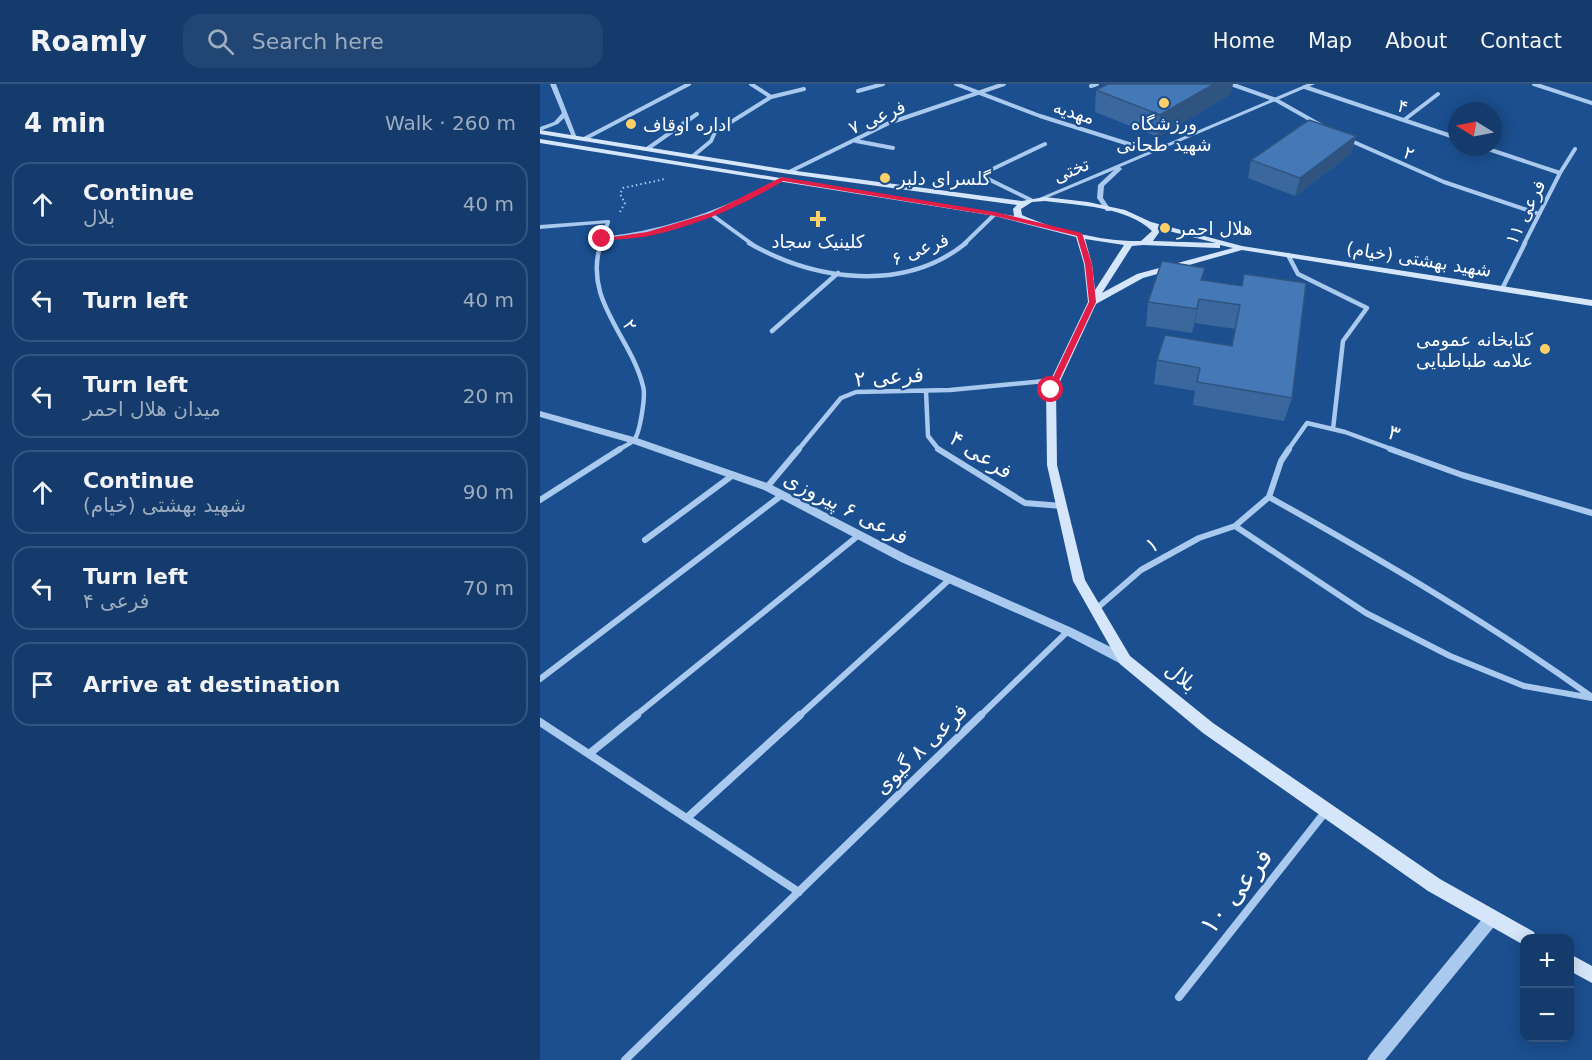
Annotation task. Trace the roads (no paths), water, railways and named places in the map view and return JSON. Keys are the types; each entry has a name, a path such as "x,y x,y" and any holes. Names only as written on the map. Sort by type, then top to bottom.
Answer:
{"main road":[{"path":"540,130 789,172 1031,201"},
{"path":"540,141 995,214 1026,221"},
{"path":"1026,221 1018,216 1017,209 1031,201"},
{"name":"شهید بهشتی (خیام)","path":"1031,201 1108,210 1242,248"},
{"name":"شهید بهشتی (خیام)","path":"1026,221 1080,235 1129,244 1242,248 1592,303"},
{"path":"1143,243 1153,238 1156,231 1152,224"},
{"path":"1080,235 1088,264 1092,302 1140,276 1242,248"},
{"name":"بلال","path":"1129,244 1092,302 1051,390 1052,465 1079,582 1125,660 1208,728 1434,885 1520,934"},
{"path":"1574,965 1592,975"}],"street":[{"path":"553,84 575,137"},
{"path":"584,139 689,84"},
{"path":"751,84 771,97"},
{"path":"858,92 883,84"},
{"name":"مهدیه","path":"956,84 979,94 1151,151"},
{"name":"فرعی ۷","path":"789,172 889,123 1004,84"},
{"path":"1091,86 1097,84"},
{"path":"1231,84 1276,100 1326,128"},
{"path":"1534,84 1592,103"},
{"name":"تختی","path":"1031,201 1309,85"},
{"name":"۴","path":"1309,85 1448,135"},
{"path":"693,156 711,141 716,132 771,97 804,89"},
{"path":"1404,120 1438,94"},
{"path":"540,130 556,123 565,114"},
{"path":"647,149 697,114"},
{"name":"۲","path":"1345,138 1444,182 1539,214"},
{"path":"855,141 893,148"},
{"path":"1031,201 981,174 1045,144"},
{"name":"فرعی ۱۱","path":"1502,289 1560,173 1575,149"},
{"path":"1502,154 1560,173"},
{"path":"1108,210 1101,198 1101,184 1127,162"},
{"path":"602,239 648,234 712,215 782,179"},
{"name":"فرعی ۶","path":"712,215 746,241 788,260 838,273 873,278 902,273 932,262 961,247 995,214"},
{"path":"540,227 608,222"},
{"name":"۲","path":"608,222 596,258 598,285 610,317 626,344 645,387 640,422 633,440"},
{"path":"1288,255 1298,274 1368,308 1343,340 1333,429"},
{"path":"772,331 838,273"},
{"name":"فرعی ۲","path":"767,487 841,398 856,392 926,391 1054,380"},
{"name":"فرعی ۴","path":"926,391 927,436 939,450 1025,503 1062,506"},
{"name":"فرعی ۶ پیروزی","path":"540,414 633,440 767,487 950,579 1125,660"},
{"name":"۳","path":"1269,497 1281,461 1307,423 1333,429 1462,475 1592,513"},
{"path":"540,500 633,440"},
{"path":"645,540 732,475"},
{"path":"540,679 782,495"},
{"path":"1269,497 1349,541 1498,633 1546,663 1592,698 1524,686 1450,656 1366,613 1235,526 1269,497"},
{"name":"۱","path":"1096,609 1141,570 1199,538 1235,526"},
{"path":"589,754 859,535"},
{"path":"687,818 950,579"},
{"name":"فرعی ۸ گیوی","path":"626,1060 1068,632"},
{"path":"540,722 799,892"},
{"name":"فرعی ۱۰","path":"1179,997 1327,811"},
{"path":"1376,1060 1492,918"}],"place":[{"name":"ورزشگاه شهید طحانی","path":"1164,103"},
{"name":"اداره اوقاف","path":"631,124"},
{"name":"گلسرای دلبر","path":"885,178"},
{"name":"کلینیک سجاد","path":"818,219"},
{"name":"هلال احمر","path":"1165,228"},
{"name":"کتابخانه عمومی علامه طباطبایی","path":"1545,349"}]}
